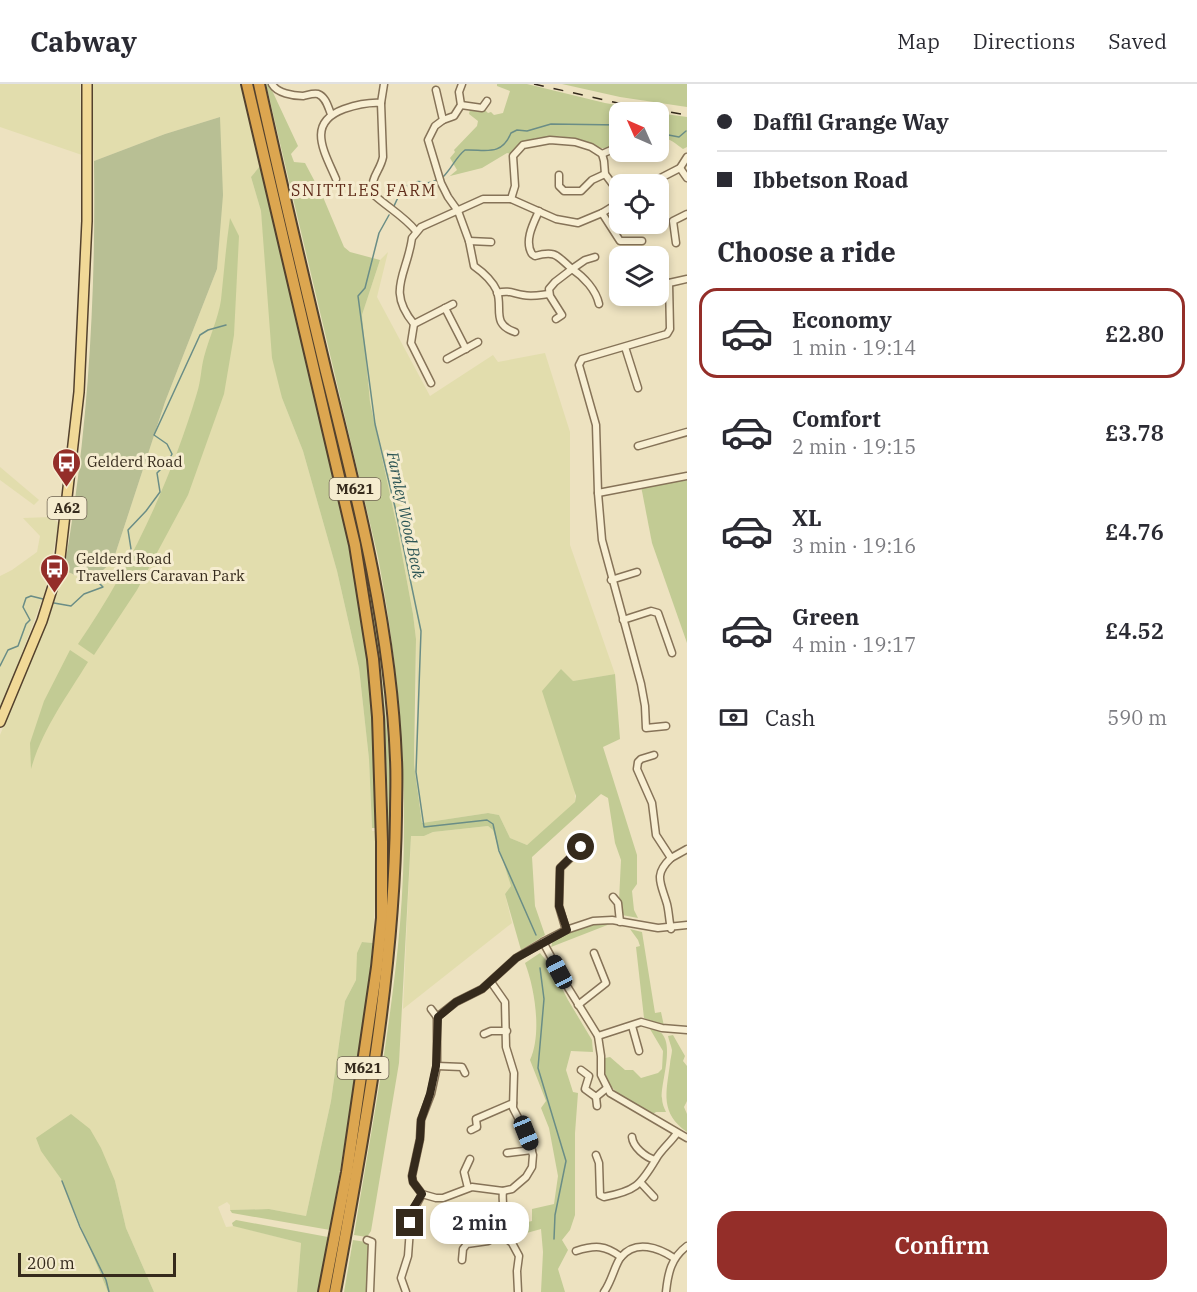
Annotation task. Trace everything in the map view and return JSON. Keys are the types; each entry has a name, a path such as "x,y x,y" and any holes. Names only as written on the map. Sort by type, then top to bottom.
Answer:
{"highway":[{"name":"M621","path":"247,84 269,152"},
{"name":"M621","path":"259,84 269,152 363,591 373,659 378,717 382,818 382,918 372,1015 347,1172 324,1292"},
{"name":"M621","path":"272,166 363,518 378,599 393,712 397,763 392,926 381,1023 335,1292"}],"main road":[{"name":"A62","path":"0,722 42,621 59,567 79,392 87,221 87,84"}],"street":[{"path":"272,84 280,91 298,96 320,95 331,114"},
{"path":"384,84 381,103 382,157 381,164 373,176 373,194 405,219 416,231"},
{"path":"462,84 459,92 462,105 454,116 435,126 428,140 440,180 448,198 458,211 470,241 474,266 489,277 497,293 500,321 507,329 515,332"},
{"path":"435,90 443,120"},
{"path":"462,105 482,108 487,101"},
{"path":"336,179 321,138 322,124 331,114 355,106 381,103"},
{"path":"511,199 515,186 513,156 523,145 550,140 576,142 591,147 602,154 605,174 609,179"},
{"path":"602,154 609,151"},
{"path":"668,174 680,168 687,157"},
{"path":"680,168 687,178"},
{"path":"559,175 559,186 564,191 581,191 592,180 605,174"},
{"path":"431,383 411,343 414,324 404,309 398,291 412,238 416,231 429,222 483,199 511,199 556,219 578,223 609,209"},
{"path":"539,211 529,236 529,251 535,256 545,252 556,254 595,292 599,304"},
{"path":"602,213 620,241 642,241"},
{"path":"676,243 673,221 687,214"},
{"path":"470,241 491,242"},
{"path":"556,319 562,315 549,294 551,286 585,260 596,257"},
{"path":"666,726 646,728 641,684 602,540 596,425 579,362 667,334 670,329 669,283 687,279"},
{"path":"497,293 508,291 535,296 549,294"},
{"path":"414,324 453,304"},
{"path":"445,308 466,349"},
{"path":"447,359 478,342"},
{"path":"626,347 638,388"},
{"path":"638,446 687,432"},
{"path":"598,493 687,476"},
{"path":"611,580 637,572"},
{"path":"622,620 651,611 658,613 672,653"},
{"path":"645,706 654,705"},
{"path":"654,755 640,759 636,765 652,803 656,835 671,858"},
{"path":"567,930 559,906 560,868 587,842"},
{"path":"670,929 668,906 659,878 664,865 687,849"},
{"path":"613,897 618,903 620,922"},
{"path":"438,1017 456,1002 482,989 516,958 567,930 593,921 670,929 687,925"},
{"path":"543,942 598,1036 601,1075 607,1088 615,1097 687,1138"},
{"path":"594,952 606,983"},
{"path":"578,1005 613,978"},
{"path":"431,1009 438,1017 436,1066 421,1120 413,1182 422,1194 443,1198 468,1188 503,1191 520,1184 532,1167 532,1150 513,1103 514,1074 506,1047 505,1002 491,982"},
{"path":"598,1036 641,1022 662,1028 687,1030"},
{"path":"632,1026 639,1051"},
{"path":"484,1034 491,1031 507,1031"},
{"path":"436,1066 458,1066 462,1067 465,1072"},
{"path":"581,1070 589,1076 585,1089 596,1097 597,1106"},
{"path":"596,1097 607,1088"},
{"path":"471,1130 477,1127 476,1119 513,1103"},
{"path":"596,1155 599,1158 598,1185 602,1197 619,1193 641,1183 653,1167 655,1160 677,1133"},
{"path":"631,1141 645,1155 655,1160"},
{"path":"507,1153 532,1150"},
{"path":"468,1188 464,1172 470,1159"},
{"path":"641,1183 654,1197"},
{"path":"462,1260 463,1245 488,1241 501,1234 505,1221 502,1207 503,1191"},
{"path":"405,1292 401,1278 408,1256 411,1215 422,1194"},
{"path":"501,1234 517,1249 519,1256 516,1271 518,1292"},
{"path":"367,1240 372,1242 373,1254 370,1292"},
{"path":"576,1251 600,1246 611,1249 621,1257"},
{"path":"666,1292 674,1258 687,1246"},
{"path":"604,1292 611,1283 621,1257 637,1248 655,1247 674,1258"}],"shaded area":[{"path":"0,84 80,84 82,155 0,127"},
{"path":"91,84 240,84 260,166 251,177 261,211 282,398 303,451 337,571 359,668 369,759 372,831 378,831 373,943 362,942 356,980 345,1001 331,1101 306,1216 269,1209 230,1210 227,1202 218,1207 226,1227 235,1226 301,1243 297,1292 154,1292 126,1228 115,1181 42,1151 61,1179 108,1292 0,1292 0,735 49,617 64,570 90,582 113,561 165,402 217,269 220,117 165,134 94,161"},
{"path":"388,252 377,297 430,396 493,355 498,362 545,353 570,432 570,545 615,674 573,681 575,803 527,845 510,838 499,815 488,813 422,823 414,764 417,711 416,639 397,527 370,402 362,315 380,260"},
{"path":"0,467 39,500 34,505 0,480"},
{"path":"51,517 59,523 45,592 0,711 0,576 37,552 40,536 23,518"},
{"path":"488,826 493,830 511,886 505,894 512,923 403,1009 411,836"}],"green space":[{"path":"266,84 269,84 298,146 291,154 294,162 305,163 323,197 344,247 350,252 380,260 362,315 370,402 397,527 416,639 414,764 422,823 488,813 499,815 510,838 527,845 575,802 576,796 542,691 561,669 573,681 615,674 620,739 603,747 637,855 637,884 632,891 634,910 638,918 622,915 619,900 621,860 615,843 608,798 601,794 532,857 535,906 545,935 521,950 505,894 511,886 493,830 488,826 411,836 399,1063 371,1231 367,1237 354,1235 391,1002 403,878 403,786 398,694 378,557"},
{"path":"497,84 527,84 609,104 609,147 601,148 574,138 539,138 523,143 511,154 507,153 482,168 450,176 445,180 457,170 450,158 454,150 477,126 478,121 469,114 470,109 485,110 494,115 503,113 510,91"},
{"path":"562,84 687,84 687,107 669,104 669,102 620,97"},
{"path":"669,115 687,117 687,147 683,149 669,139"},
{"path":"220,117 223,195 217,269 165,402 113,561 90,582 64,570 79,468 89,366 94,263 94,161 165,134"},
{"path":"260,166 351,551 367,643 374,702 379,828 372,828 369,759 359,668 337,571 303,451 282,398 272,358 261,211 251,177"},
{"path":"230,218 239,236 234,335 224,394 188,495 137,590 94,655 78,644 132,555 162,491 187,426 221,300"},
{"path":"297,275 299,275 365,558 379,646 390,762 390,873 379,1005 331,1292 329,1292 385,919 387,779 376,643 361,551"},
{"path":"687,476 687,643 652,543 641,486"},
{"path":"70,650 88,662 48,727 31,769 30,743 44,701"},
{"path":"597,923 610,924 551,947 553,940 576,928"},
{"path":"630,929 642,932 655,1013 661,1012 664,1026 644,1018 636,947 640,946"},
{"path":"362,942 373,943 362,1039 330,1230 232,1213 230,1210 269,1209 306,1216 331,1101 345,1001 356,980 357,953"},
{"path":"540,953 550,965 592,1040 593,1052 571,1051 566,1070 573,1092 578,1093 575,1133 575,1215 570,1230 562,1240 568,1250 558,1269 565,1292 541,1292 543,1252 541,1229 516,1236 516,1225 532,1221 532,1209 554,1204 558,1176 549,1128 541,1108 546,1101 530,1060 536,1038 536,1011 532,985 525,963"},
{"path":"650,1029 659,1032 665,1038 667,1047 662,1090 666,1112 653,1114 617,1093 607,1080 605,1073 605,1058 610,1057 625,1070 633,1070 641,1078 658,1073 662,1069 663,1051"},
{"path":"673,1035 685,1056 683,1061 687,1066 687,1101 684,1107 687,1114 687,1132 672,1117 667,1102 672,1050 668,1036"},
{"path":"71,1114 90,1129 101,1148 115,1181 126,1228 154,1292 108,1292 61,1179 41,1151 36,1138"},
{"path":"236,1220 328,1237 319,1292 297,1292 301,1243 233,1226 232,1223"},
{"path":"353,1240 366,1242 370,1248 367,1292 344,1292"}],"waterway":[{"name":"Farnley Wood Beck","path":"443,177 465,150 497,149 507,141 511,133 517,130 527,131 551,124 609,125"},
{"name":"Farnley Wood Beck","path":"669,135 679,137 686,131"},
{"name":"Farnley Wood Beck","path":"394,206 401,192 410,184 418,181 427,183 439,179"},
{"name":"Farnley Wood Beck","path":"389,215 379,233 365,288 358,296 375,424 421,631 416,772 424,827 487,820 493,824 499,851 536,935"},
{"name":"Farnley Wood Beck","path":"54,603 71,606 84,594 103,587 96,580 102,577 114,580 131,549 128,530 160,492 157,473 168,462 172,454 167,444 154,435 200,335 226,325"},
{"name":"Farnley Wood Beck","path":"0,666 8,650 18,646 26,624 30,620 23,607 26,598 31,596 43,599"},
{"path":"540,968 544,999 538,1068 566,1161 555,1215 554,1239"},
{"path":"62,1181 80,1227 106,1280 109,1292"}],"railway":[{"path":"534,84 618,103 687,115"}],"place":[{"name":"Gelderd Road","path":"66,488"},
{"name":"Gelderd Road Travellers Caravan Park","path":"55,594"}],"district":[{"name":"SNITTLES FARM","path":"364,190"}],"route":[{"path":"410,1223 412,1210 422,1194 413,1182 412,1176 420,1139 421,1120 433,1085 438,1017 456,1002 482,989 516,958 567,930 559,906 560,868 581,847"}]}
